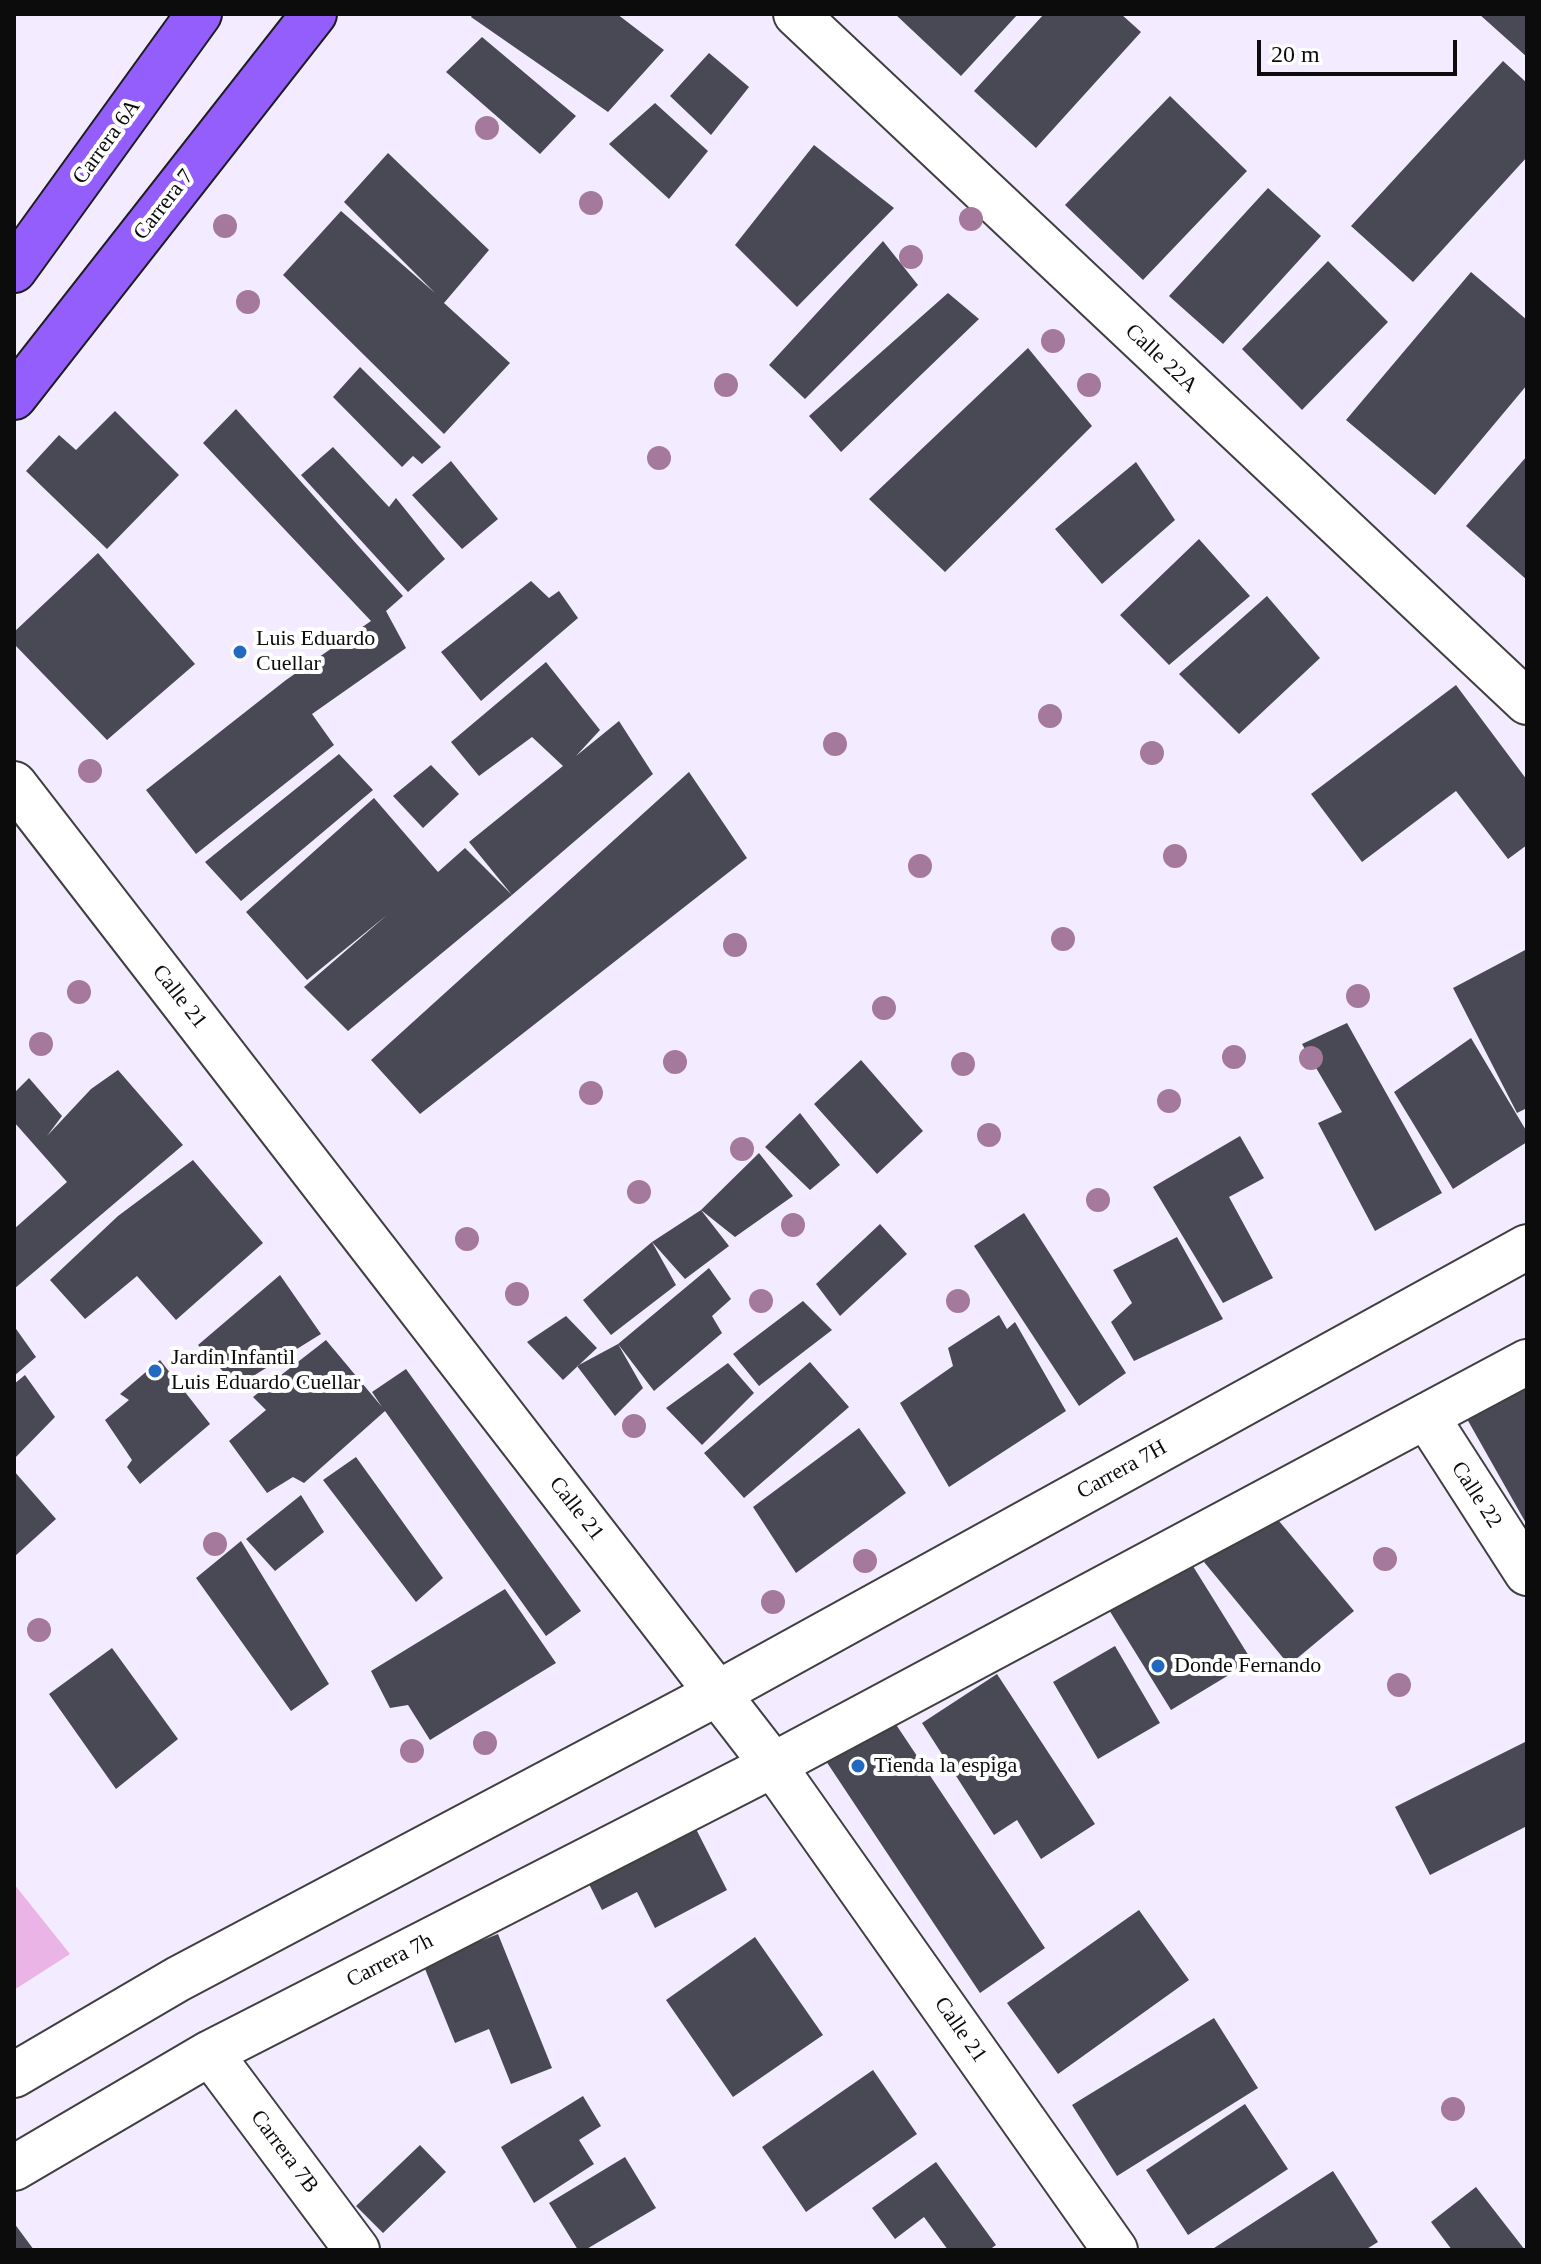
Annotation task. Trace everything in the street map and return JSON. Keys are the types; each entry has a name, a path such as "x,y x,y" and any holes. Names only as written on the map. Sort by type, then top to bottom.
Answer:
{"main road":[{"name":"Carrera 6A","path":"14,270 199,14"},
{"name":"Carrera 7","path":"14,397 314,14"}],"street":[{"name":"Calle 22A","path":"796,14 1527,702"},
{"name":"Calle 21","path":"14,784 773,1765 1115,2250"},
{"name":"Carrera 7H","path":"718,1693 1527,1247"},
{"path":"773,1765 1527,1362"},
{"name":"Calle 22","path":"1426,1416 1527,1573"},
{"path":"14,2075 178,1979 718,1693"},
{"name":"Carrera 7h","path":"14,2168 210,2053 773,1765"},
{"name":"Carrera 7B","path":"210,2053 357,2250"}],"shaded area":[{"path":"14,1884 70,1954 14,1990"}],"building":[{"path":"473,14 617,14 664,50 608,112 471,17"},
{"path":"895,14 1018,14 961,76"},
{"path":"1044,14 1121,14 1141,32 1036,148 974,91"},
{"path":"1479,14 1527,14 1527,57"},
{"path":"482,37 576,116 540,154 446,72"},
{"path":"709,53 749,87 711,135 670,96"},
{"path":"1503,61 1527,83 1527,157 1413,282 1351,226"},
{"path":"1170,96 1247,171 1143,280 1065,205"},
{"path":"655,103 708,151 669,199 609,144"},
{"path":"814,145 894,208 797,307 735,245"},
{"path":"388,153 489,250 444,303 510,363 444,434 283,275 341,211 435,293 344,202"},
{"path":"1268,188 1321,236 1223,344 1169,296"},
{"path":"883,241 918,285 805,399 769,365"},
{"path":"1328,261 1388,322 1302,410 1242,349"},
{"path":"1471,272 1527,320 1527,385 1435,495 1346,420"},
{"path":"948,293 979,319 841,452 809,416"},
{"path":"1028,348 1092,426 945,572 869,499"},
{"path":"360,367 441,447 422,464 413,456 402,467 333,397"},
{"path":"236,409 403,596 386,611 406,648 312,714 334,745 196,854 146,790 286,680 371,621 203,443"},
{"path":"115,411 179,475 107,549 26,471 59,435 76,450"},
{"path":"333,447 389,507 396,498 445,559 408,592 301,475"},
{"path":"1527,456 1527,580 1466,526"},
{"path":"451,461 498,519 462,549 412,495"},
{"path":"1136,462 1175,520 1102,584 1055,529"},
{"path":"1199,539 1250,596 1169,665 1120,615"},
{"path":"98,553 195,664 107,740 14,644 14,632"},
{"path":"531,581 549,598 559,591 578,618 481,701 441,652"},
{"path":"1267,596 1320,658 1239,734 1179,674"},
{"path":"546,662 600,730 576,756 619,721 653,774 512,895 469,842 563,766 532,737 479,776 451,742"},
{"path":"1456,685 1527,780 1527,845 1508,859 1456,791 1362,862 1311,794"},
{"path":"339,754 373,790 241,901 205,862"},
{"path":"431,765 459,794 423,828 393,796"},
{"path":"689,772 747,858 420,1114 371,1060"},
{"path":"374,798 438,872 465,848 512,895 348,1031 304,987 387,915 307,980 246,912"},
{"path":"1527,949 1527,1108 1517,1113 1453,988"},
{"path":"1347,1023 1442,1193 1375,1231 1318,1123 1342,1112 1302,1044"},
{"path":"1471,1038 1527,1132 1527,1142 1453,1189 1394,1092"},
{"path":"861,1060 923,1131 877,1174 814,1104"},
{"path":"118,1070 183,1145 14,1289 14,1229 67,1182 14,1122 14,1093 29,1078 62,1116 47,1136 91,1089"},
{"path":"800,1113 840,1165 810,1190 765,1147"},
{"path":"1240,1136 1264,1178 1229,1197 1273,1278 1223,1303 1153,1187"},
{"path":"759,1153 793,1196 735,1237 701,1210"},
{"path":"193,1160 263,1243 176,1320 137,1276 85,1319 50,1280 118,1216"},
{"path":"701,1210 729,1246 685,1279 652,1242"},
{"path":"1024,1213 1126,1373 1079,1406 974,1246"},
{"path":"880,1224 907,1254 840,1316 816,1284"},
{"path":"1177,1237 1223,1319 1134,1361 1111,1322 1132,1303 1113,1270"},
{"path":"652,1242 676,1285 611,1335 583,1300"},
{"path":"709,1268 731,1299 712,1316 722,1333 654,1391 618,1344"},
{"path":"280,1275 321,1334 237,1386 198,1345"},
{"path":"803,1301 832,1330 759,1386 733,1354"},
{"path":"999,1315 1007,1329 1015,1322 1066,1411 949,1487 900,1403 953,1366 948,1348"},
{"path":"566,1316 597,1348 563,1380 527,1342"},
{"path":"14,1326 36,1357 14,1376"},
{"path":"326,1340 382,1407 372,1392 406,1369 581,1611 546,1636 385,1411 304,1483 293,1477 267,1493 229,1441 266,1410 253,1397"},
{"path":"618,1344 643,1388 615,1416 577,1366"},
{"path":"160,1360 210,1424 140,1484 127,1467 132,1460 105,1420 129,1400 120,1394"},
{"path":"810,1362 849,1407 744,1498 704,1453"},
{"path":"728,1363 754,1393 702,1445 666,1408"},
{"path":"1527,1368 1527,1525 1454,1396"},
{"path":"25,1375 55,1417 14,1459 14,1384"},
{"path":"859,1428 906,1493 796,1573 753,1507"},
{"path":"356,1457 443,1578 416,1602 323,1480"},
{"path":"14,1471 56,1519 14,1557"},
{"path":"301,1495 324,1532 275,1571 246,1539"},
{"path":"1269,1509 1354,1611 1289,1665 1204,1562"},
{"path":"241,1541 329,1684 291,1711 196,1578"},
{"path":"1186,1555 1252,1661 1171,1710 1106,1605"},
{"path":"505,1589 556,1663 430,1740 408,1705 390,1708 371,1671"},
{"path":"1115,1646 1160,1723 1098,1759 1053,1682"},
{"path":"112,1648 178,1739 116,1789 49,1694"},
{"path":"997,1674 1095,1824 1041,1859 1017,1820 994,1835 922,1723"},
{"path":"887,1711 1045,1948 980,1993 822,1755"},
{"path":"1527,1741 1527,1826 1430,1875 1395,1807"},
{"path":"695,1827 727,1890 655,1928 637,1892 602,1910 588,1882"},
{"path":"1139,1910 1189,1980 1058,2074 1007,2003"},
{"path":"498,1934 552,2068 511,2084 489,2029 455,2043 423,1964"},
{"path":"755,1937 823,2035 733,2097 666,2000"},
{"path":"1214,2018 1258,2088 1117,2176 1072,2105"},
{"path":"873,2070 917,2134 806,2212 762,2147"},
{"path":"583,2096 601,2126 579,2140 594,2164 534,2203 501,2147"},
{"path":"1245,2104 1288,2169 1188,2235 1146,2170"},
{"path":"420,2145 446,2172 383,2233 356,2206"},
{"path":"625,2157 656,2208 585,2250 578,2250 549,2203"},
{"path":"936,2162 996,2245 989,2250 948,2250 924,2217 895,2239 872,2208"},
{"path":"1333,2171 1378,2242 1365,2250 1211,2250"},
{"path":"1476,2187 1525,2250 1452,2250 1431,2222"},
{"path":"14,2223 34,2250 14,2250"}],"place":[{"name":"Luis Eduardo Cuellar","path":"240,652"},
{"name":"Jardin Infantil Luis Eduardo Cuellar","path":"155,1371"},
{"name":"Donde Fernando","path":"1158,1666"},
{"name":"Tienda la espiga","path":"858,1766"}]}
